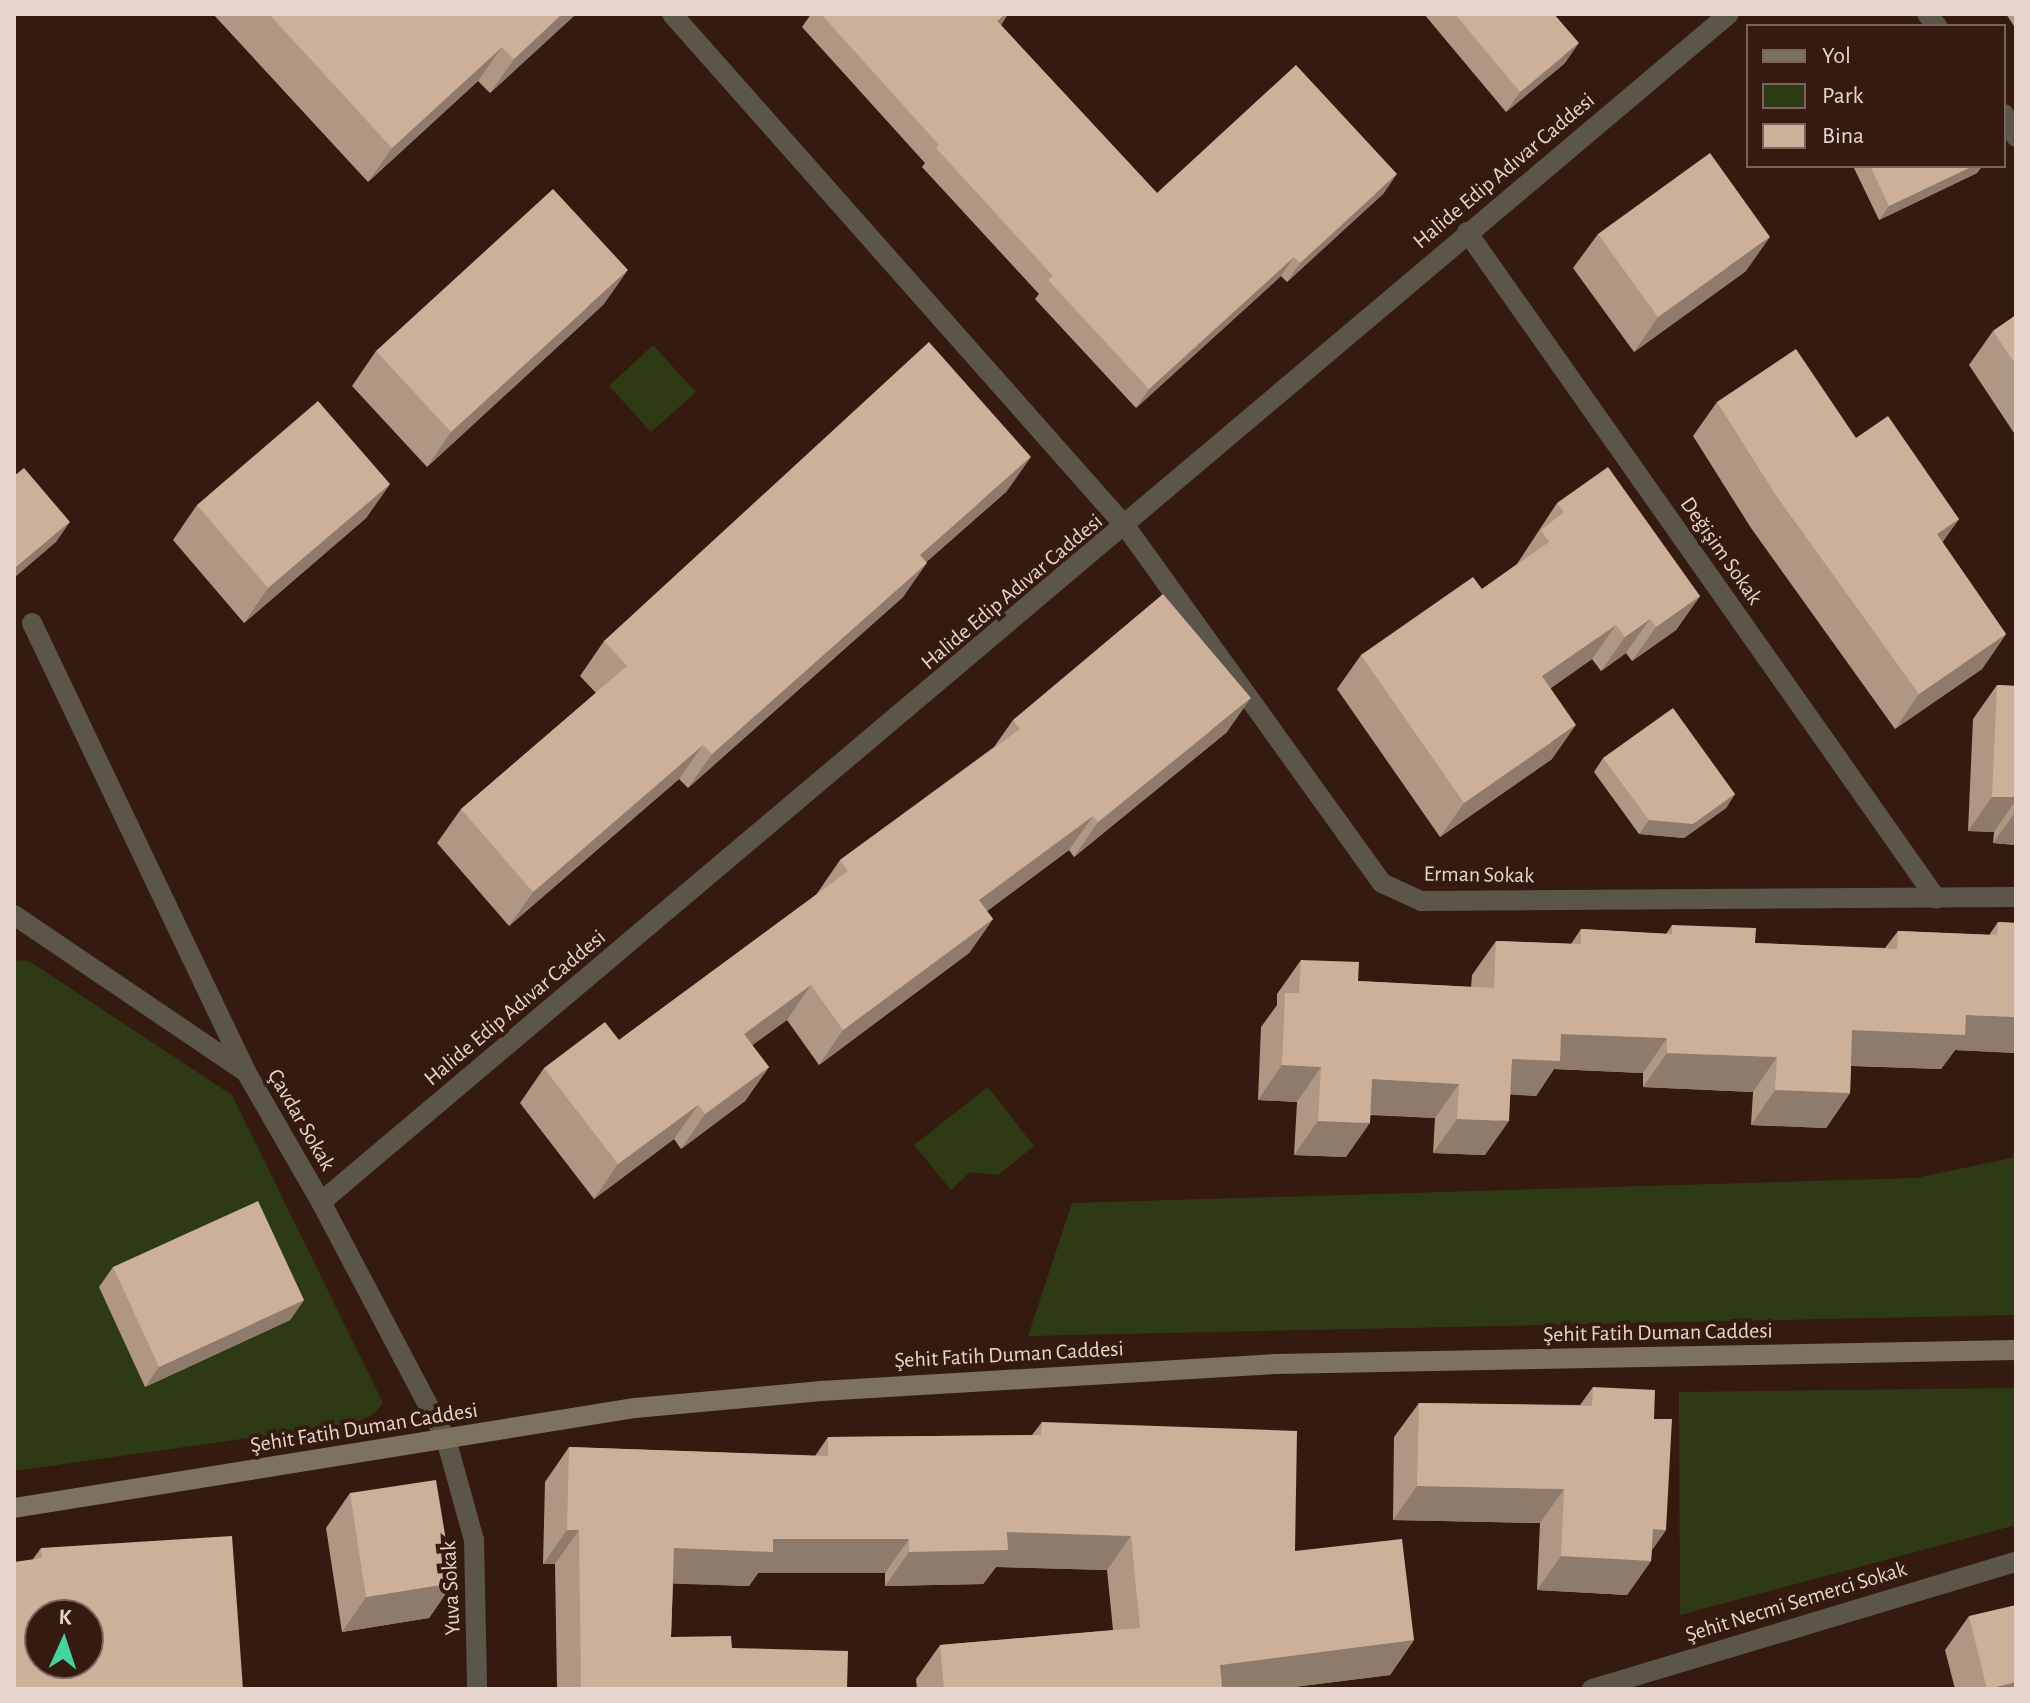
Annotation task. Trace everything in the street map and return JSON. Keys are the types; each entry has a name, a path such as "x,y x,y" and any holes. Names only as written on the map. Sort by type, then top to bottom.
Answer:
{"street":[{"name":"Erman Sokak","path":"672,14 1126,527 1382,883 1421,901 2016,897"},
{"name":"Halide Edip Adıvar Caddesi","path":"321,1202 1126,527 1467,232 1729,14"},
{"path":"2006,118 2016,137"},
{"name":"Değişim Sokak","path":"1467,232 1936,898"},
{"path":"32,623 246,1072"},
{"name":"Çavdar Sokak","path":"14,915 246,1072 321,1202 446,1439"},
{"name":"Şehit Fatih Duman Caddesi","path":"14,1508 635,1408 1013,1377 1277,1364 2016,1350"},
{"name":"Yuva Sokak","path":"446,1439 474,1540 477,1689"},
{"name":"Şehit Necmi Semerci Sokak","path":"1592,1689 1615,1686 2016,1562"}],"green space":[{"path":"653,345 696,392 651,432 609,386"},
{"path":"14,960 29,961 232,1095 383,1403 374,1414 355,1423 14,1471"},
{"path":"988,1087 1034,1146 998,1175 970,1172 951,1190 914,1145"},
{"path":"2016,1157 2016,1315 1028,1336 1072,1203 1916,1178"},
{"path":"2016,1388 2016,1525 1680,1615 1679,1392"}],"building":[{"path":"269,14 562,14 514,59 502,47 392,148"},
{"path":"821,14 1005,14 997,21 1157,193 1296,65 1397,174 1300,263 1294,257 1149,389 1048,280 1053,276 936,148 939,145"},
{"path":"1455,14 1554,14 1579,43 1520,92"},
{"path":"1710,153 1770,237 1658,317 1598,234"},
{"path":"1871,168 1969,168 1889,206"},
{"path":"553,189 628,270 451,432 376,351"},
{"path":"2016,315 2016,365 1993,331"},
{"path":"929,342 1031,457 920,555 927,563 712,754 703,745 533,892 461,809 627,666 604,641"},
{"path":"1796,349 1856,438 1888,416 1959,519 1937,534 2006,634 1919,694 1775,494 1717,402"},
{"path":"318,401 390,484 268,588 197,505"},
{"path":"1608,467 1700,596 1656,627 1650,619 1625,637 1616,625 1542,676 1576,725 1464,803 1361,655 1473,577 1482,589 1549,542 1541,530 1564,512 1557,503"},
{"path":"24,468 70,522 14,569 14,476"},
{"path":"1163,594 1251,698 1098,822 1093,816 979,900 993,919 843,1030 811,985 744,1034 769,1067 705,1114 698,1105 618,1164 544,1068 605,1022 619,1040 848,871 840,860 1020,729 1013,720"},
{"path":"1997,685 2016,686 2016,797 1992,797"},
{"path":"1673,708 1735,794 1693,824 1649,820 1603,758"},
{"path":"1998,922 2016,923 2016,1017 1966,1015 1965,1035 1852,1030 1850,1093 1775,1090 1777,1057 1667,1053 1667,1038 1561,1034 1560,1061 1512,1059 1509,1121 1457,1119 1459,1084 1372,1079 1370,1123 1318,1121 1321,1067 1282,1065 1285,993 1299,993 1301,960 1359,962 1358,981 1494,988 1496,941 1581,944 1581,929 1672,934 1672,925 1756,928 1755,943 1897,949 1898,931 1997,935"},
{"path":"258,1201 304,1300 159,1367 113,1267"},
{"path":"1593,1387 1655,1390 1654,1419 1672,1419 1666,1530 1653,1529 1651,1561 1561,1556 1564,1489 1417,1486 1419,1403 1592,1406"},
{"path":"1042,1422 1297,1431 1295,1551 1402,1539 1414,1640 1220,1665 1222,1687 1206,1689 944,1689 940,1645 1140,1628 1131,1536 1007,1532 1008,1550 909,1552 909,1539 773,1539 773,1552 674,1548 671,1637 731,1636 732,1648 848,1651 847,1689 581,1689 579,1530 567,1530 569,1447 828,1456 828,1437 1041,1435"},
{"path":"436,1480 453,1583 366,1597 350,1493"},
{"path":"232,1536 243,1689 14,1689 14,1562 42,1558 41,1548"},
{"path":"2016,1605 2016,1682 1987,1689 1969,1616"}]}
